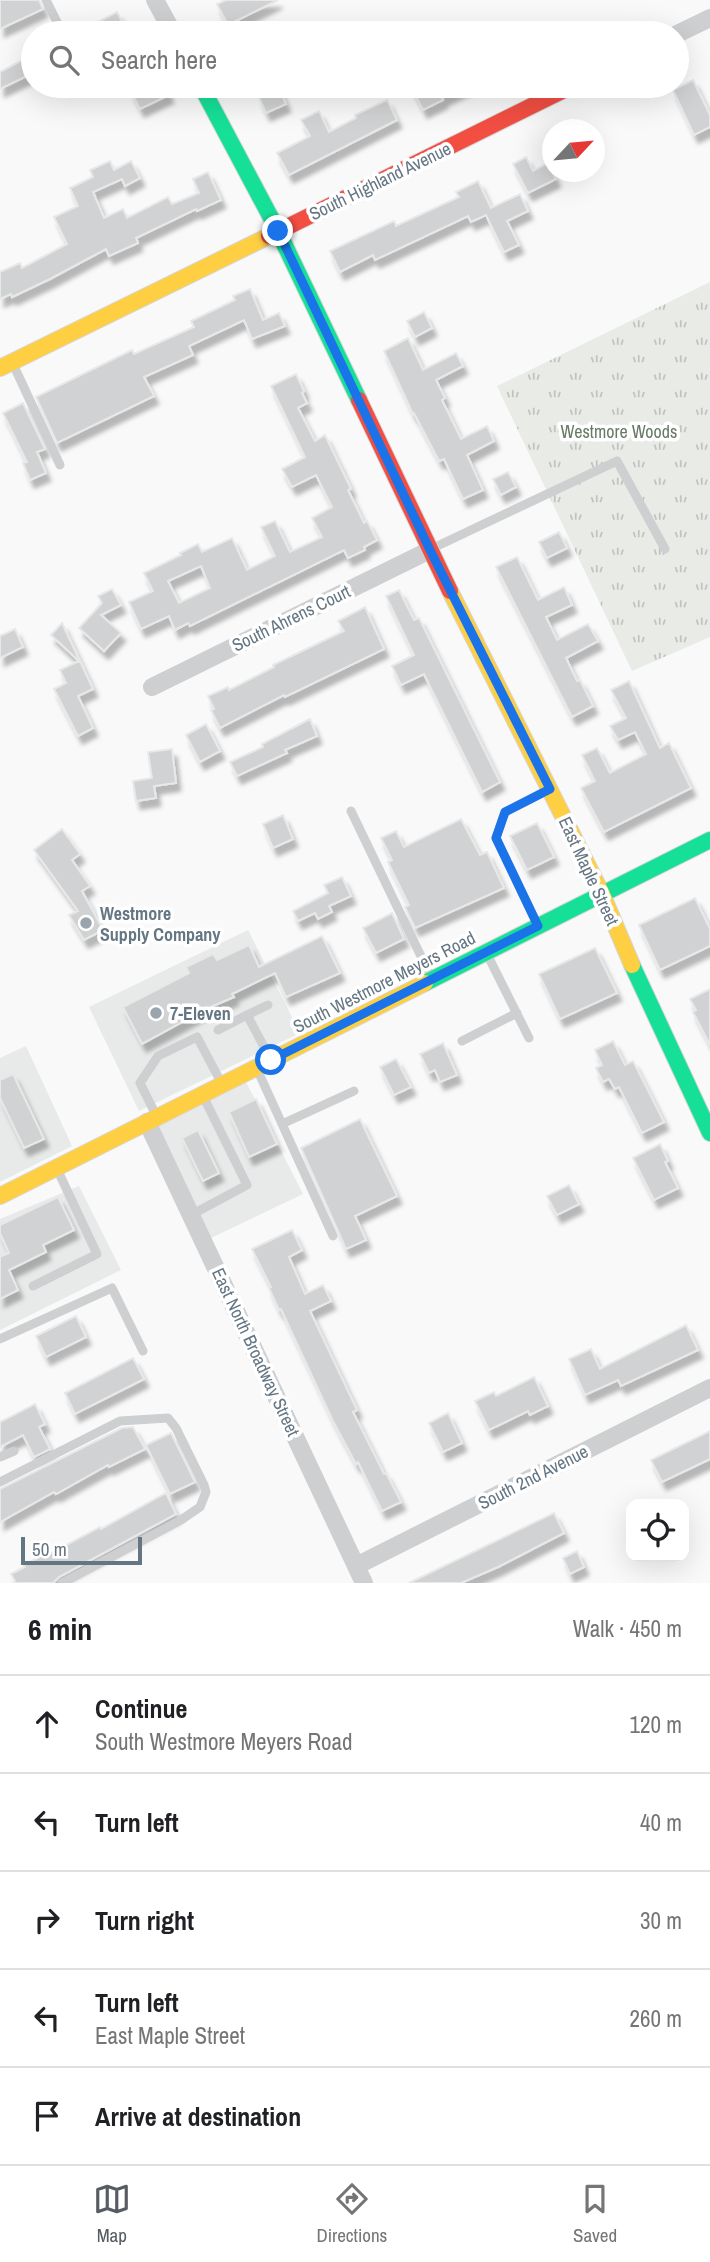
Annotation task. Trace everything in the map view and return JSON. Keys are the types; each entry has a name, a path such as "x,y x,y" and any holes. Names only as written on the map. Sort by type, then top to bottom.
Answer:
{"street":[{"path":"155,0 166,21"},
{"path":"689,28 710,18"},
{"name":"East Maple Street","path":"207,98 278,231 430,550 603,894 626,953 710,1133"},
{"name":"South Highland Avenue","path":"6,365 548,98"},
{"name":"South Ahrens Court","path":"152,687 430,550"},
{"name":"South Westmore Meyers Road","path":"0,1196 710,840"},
{"name":"East North Broadway Street","path":"152,1119 191,1215 364,1583"},
{"name":"South 2nd Avenue","path":"356,1566 710,1388"}],"lane":[{"path":"46,0 56,21"},
{"path":"6,365 60,464"},
{"path":"430,550 617,461 665,549"},
{"path":"538,926 496,838 505,812 550,789"},
{"path":"351,811 432,979"},
{"path":"487,952 529,1038"},
{"path":"218,1030 268,1005"},
{"path":"462,1041 517,1013"},
{"path":"247,1015 282,1124 332,1236"},
{"path":"152,1119 140,1083 158,1056 197,1037 222,1084"},
{"path":"282,1124 354,1091"},
{"path":"191,1215 247,1185 202,1094"},
{"path":"33,1286 97,1254 57,1167"},
{"path":"0,1339 111,1288 143,1351"},
{"path":"0,1482 120,1421 168,1418 176,1428 204,1485 206,1493 200,1507 181,1520 62,1583"},
{"path":"0,1457 13,1451"}],"shaded area":[{"path":"248,930 300,1033 139,1111 89,1007"},
{"path":"26,1046 72,1146 0,1182 0,1058"},
{"path":"245,1080 303,1194 209,1239 156,1126"},
{"path":"79,1186 121,1270 0,1330 0,1219"}],"green space":[{"name":"Westmore Woods","path":"710,282 710,637 632,671 497,386"}],"building":[{"path":"0,0 39,0 43,9 0,29"},
{"path":"226,0 278,0 236,21 226,21 217,4"},
{"path":"117,12 122,21 100,21"},
{"path":"21,61 21,79 0,89 0,72"},
{"path":"693,80 710,115 710,127 694,135 677,98 689,98 689,82"},
{"path":"134,98 163,98 140,109"},
{"path":"259,98 283,98 286,104 266,113"},
{"path":"417,98 442,98 443,100 423,110"},
{"path":"387,100 397,120 289,175 277,153 310,136 301,120 319,111 329,132 356,118 355,115"},
{"path":"526,157 533,171 542,166 542,182 550,182 528,193 513,164"},
{"path":"110,161 114,170 131,161 140,178 125,186 122,179 93,192 104,218 123,209 127,218 168,197 172,204 199,193 193,179 208,172 221,200 136,238 138,243 109,256 106,249 12,297 11,294 0,299 0,272 20,263 22,268 67,244 54,217 78,206 70,188 93,177 90,170"},
{"path":"478,181 491,208 520,194 528,211 507,221 519,245 504,252 486,215 471,222 468,216 375,260 373,255 340,272 330,251 394,221 396,226 459,197 456,192"},
{"path":"250,289 263,320 279,313 285,326 252,339 244,320 189,346 193,355 144,377 154,396 57,443 36,397 132,350 134,354 194,327 191,321 235,300 233,296"},
{"path":"424,312 432,328 415,337 407,321"},
{"path":"408,338 423,370 456,353 463,366 436,380 445,398 442,400 461,439 487,426 494,441 467,455 483,490 463,499 444,459 439,461 413,414 384,351"},
{"path":"296,374 307,403 298,408 315,441 325,435 364,523 367,521 377,540 364,547 365,550 348,558 344,550 190,626 188,623 175,630 169,616 141,629 129,602 153,591 144,573 181,555 180,553 198,544 202,552 232,538 247,570 275,556 261,527 275,521 290,552 322,537 312,518 332,507 316,475 292,487 282,469 305,457 271,386","holes":["201,566 210,588 179,603 168,581"]},
{"path":"23,403 45,449 37,452 46,473 30,480 23,463 27,462 3,413"},
{"path":"508,472 516,487 501,495 493,479"},
{"path":"559,532 567,548 547,558 539,542"},
{"path":"517,557 538,600 564,587 572,605 546,617 557,640 588,624 598,641 566,658 593,706 572,717 496,567"},
{"path":"112,589 121,605 101,615 121,633 104,651 79,628 102,603 98,596"},
{"path":"399,590 414,620 419,618 500,782 482,792 424,674 401,685 392,666 414,655 386,596"},
{"path":"365,607 384,649 220,728 211,710 214,709 208,696 228,687 229,690 274,667 273,665 344,631 338,621"},
{"path":"62,623 93,689 78,696 93,728 78,736 54,689 66,683 60,670 79,661 51,635"},
{"path":"15,629 23,647 0,658 0,636"},
{"path":"629,681 660,748 669,743 691,788 604,832 581,788 595,781 582,755 597,748 610,773 646,754 635,732 618,740 610,726 626,718 611,690"},
{"path":"310,719 317,736 237,776 230,762 263,747 262,744"},
{"path":"206,724 220,751 200,762 186,735"},
{"path":"172,749 176,783 154,786 156,798 136,801 133,781 152,778 148,752"},
{"path":"283,815 293,839 273,848 263,824"},
{"path":"461,819 480,855 487,852 504,888 415,928 405,907 409,905 388,862 392,860 381,838 396,831 404,847"},
{"path":"537,823 554,857 527,870 510,836"},
{"path":"62,829 80,854 72,860 90,886 82,891 103,930 84,940 69,915 78,911 34,850"},
{"path":"342,877 351,896 329,906 332,912 318,919 315,913 298,921 293,911 328,893 324,885"},
{"path":"695,898 710,929 710,946 660,970 639,925"},
{"path":"392,913 404,939 376,953 363,928"},
{"path":"322,936 340,973 286,997 275,973 142,1044 123,1007 189,973 186,967 213,954 217,960 249,945 259,967"},
{"path":"595,948 617,993 560,1019 539,974"},
{"path":"710,989 710,1045 693,1012 696,1010 690,999"},
{"path":"613,1041 625,1065 633,1061 664,1122 642,1133 619,1087 615,1089 609,1079 603,1082 596,1068 602,1065 595,1050"},
{"path":"443,1043 457,1075 440,1082 435,1070 429,1073 420,1054"},
{"path":"396,1059 411,1087 394,1095 380,1067"},
{"path":"13,1074 44,1139 24,1148 0,1098 0,1080"},
{"path":"256,1099 277,1144 249,1157 229,1112"},
{"path":"360,1119 397,1196 355,1216 366,1240 346,1249 301,1148"},
{"path":"198,1130 219,1173 203,1181 182,1138"},
{"path":"660,1144 668,1161 665,1162 678,1188 654,1200 633,1158"},
{"path":"569,1185 579,1204 557,1215 547,1196"},
{"path":"58,1197 74,1230 43,1245 46,1252 9,1270 18,1290 0,1299 0,1251 2,1256 9,1253 0,1233 0,1225"},
{"path":"292,1230 302,1250 289,1257 305,1294 323,1285 331,1301 310,1311 357,1410 353,1412 401,1502 382,1511 358,1462 356,1464 333,1421 252,1249"},
{"path":"76,1316 86,1337 46,1357 36,1336"},
{"path":"686,1325 698,1350 621,1386 618,1380 585,1395 569,1359 591,1349 600,1369"},
{"path":"133,1358 144,1379 75,1414 65,1393"},
{"path":"534,1377 548,1406 530,1415 528,1411 489,1430 475,1401 494,1392 496,1396"},
{"path":"35,1404 45,1424 39,1427 50,1449 34,1457 23,1435 0,1447 0,1422"},
{"path":"448,1413 462,1443 443,1452 429,1423"},
{"path":"133,1427 145,1449 109,1467 108,1465 56,1494 54,1492 0,1522 0,1489 122,1428"},
{"path":"710,1431 710,1459 662,1482 651,1460"},
{"path":"171,1433 195,1482 170,1494 146,1445"},
{"path":"166,1493 176,1514 59,1577 53,1583 16,1583 11,1574 25,1567 24,1565 100,1527 101,1529"},
{"path":"554,1513 564,1533 498,1567 461,1583 409,1583"},
{"path":"577,1551 584,1567 570,1574 563,1558"}],"traffic: fast":[{"path":"207,98 278,231 359,400"},
{"path":"425,983 710,840"},
{"path":"632,965 710,1133"}],"traffic: slow":[{"path":"0,368 269,236"},
{"path":"450,591 602,894 632,965"},
{"path":"0,1196 425,983"}],"traffic: jam":[{"path":"269,236 548,98"},
{"path":"359,400 450,591"}],"place":[{"name":"Westmore Supply Company","path":"86,923"},
{"name":"7-Eleven","path":"156,1013"}],"route":[{"path":"271,1060 538,926 496,838 505,812 550,789 430,550 278,231"}]}
